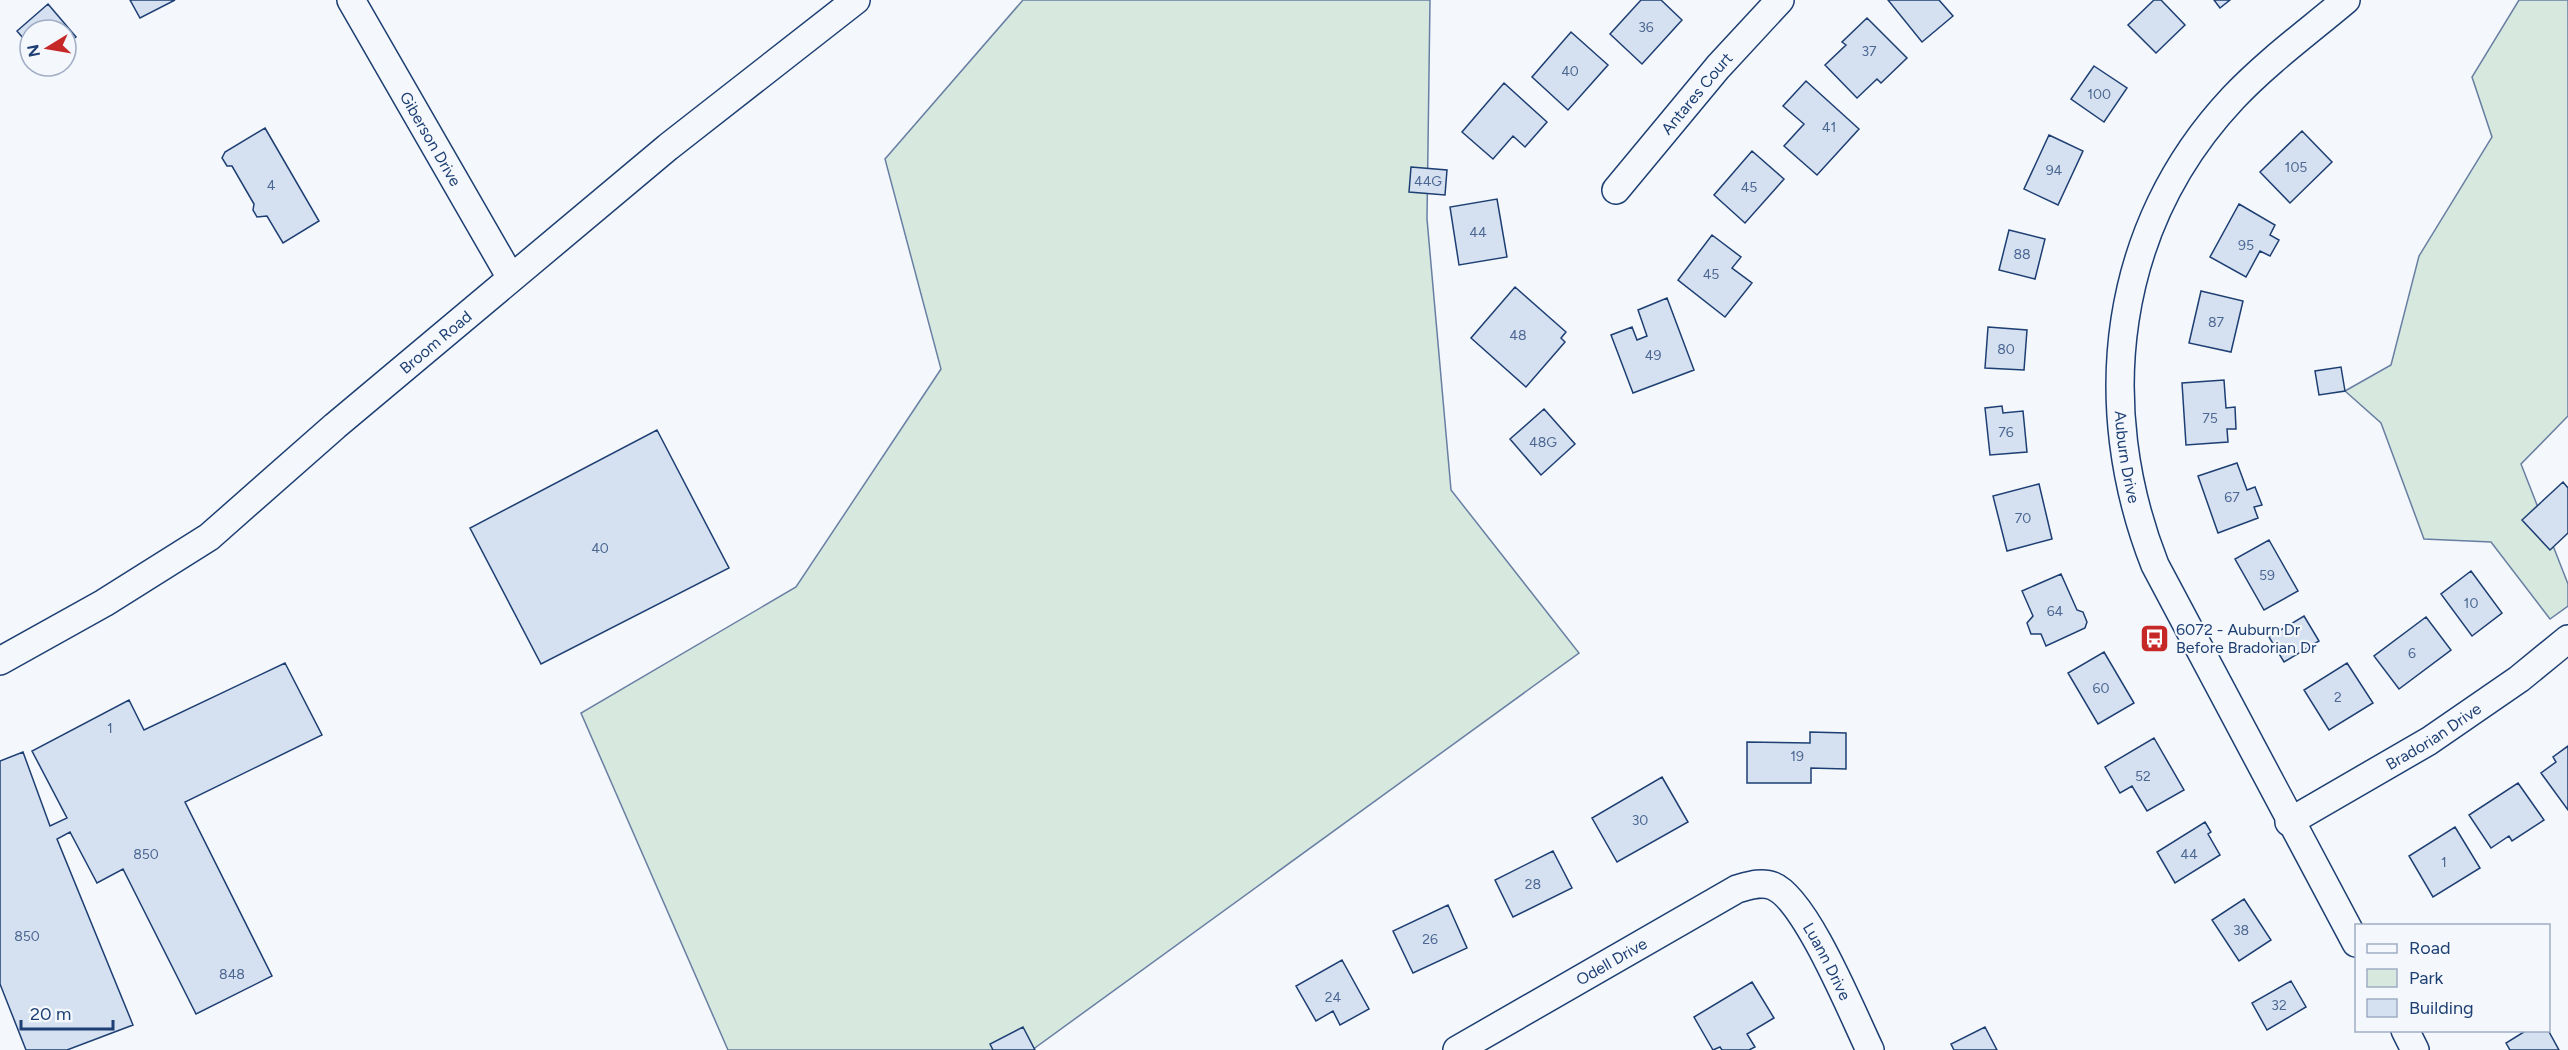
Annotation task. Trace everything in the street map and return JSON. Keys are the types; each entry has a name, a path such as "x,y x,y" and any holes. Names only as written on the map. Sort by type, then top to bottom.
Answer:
{"street":[{"name":"Giberson Drive","path":"351,0 511,278"},
{"name":"Broom Road","path":"0,661 104,603 209,537 335,426 668,147 856,0"},
{"name":"Antares Court","path":"1616,190 1718,67 1780,0"},
{"name":"Auburn Drive","path":"2346,0 2254,78 2218,116 2190,153 2168,192 2149,233 2135,276 2123,334 2120,411 2124,457 2139,523 2155,565 2289,822 2355,941"},
{"name":"Bradorian Drive","path":"2289,822 2429,741 2519,679 2568,639"},
{"name":"Odell Drive","path":"1457,1050 1737,890 1752,884 1771,885"},
{"name":"Luann Drive","path":"1771,885 1797,906 1870,1050"},
{"path":"2406,1032 2415,1050"}],"green space":[{"path":"1023,0 1430,0 1427,219 1451,490 1579,653 1032,1050 728,1050 581,713 796,587 941,369 885,159"},
{"path":"2519,0 2568,0 2568,416 2521,464 2568,584 2568,606 2550,619 2491,542 2424,539 2381,423 2345,391 2391,365 2419,256 2492,137 2472,77"}],"building":[{"path":"130,0 175,0 140,18"},
{"path":"1641,0 1661,0 1682,20 1642,64 1610,34"},
{"path":"1888,0 1939,0 1953,16 1922,42"},
{"path":"2154,0 2161,0 2185,25 2156,53 2128,25"},
{"path":"2214,0 2230,0 2220,8"},
{"path":"48,4 60,18 32,18"},
{"path":"1867,18 1907,58 1881,83 1877,79 1857,98 1825,65 1846,45 1842,42"},
{"path":"1571,32 1608,65 1568,110 1532,77"},
{"path":"2094,66 2127,88 2104,122 2071,99"},
{"path":"1806,81 1859,129 1817,175 1784,146 1804,124 1783,106"},
{"path":"1504,83 1547,122 1525,147 1513,136 1493,159 1462,132"},
{"path":"265,128 319,221 283,243 267,216 257,217 253,210 254,204 232,166 227,166 222,158 225,152"},
{"path":"2302,131 2332,162 2290,203 2260,172"},
{"path":"2049,135 2083,151 2058,205 2024,189"},
{"path":"1752,151 1784,179 1745,223 1714,195"},
{"path":"1411,167 1447,170 1445,195 1409,192"},
{"path":"1497,199 1507,257 1459,265 1450,207"},
{"path":"2239,204 2275,225 2270,235 2279,240 2270,256 2260,251 2246,277 2210,257"},
{"path":"2009,230 2045,239 2035,279 1999,270"},
{"path":"1712,235 1741,257 1732,268 1752,283 1725,317 1678,280"},
{"path":"1515,287 1566,332 1561,338 1565,342 1526,387 1471,338"},
{"path":"2201,291 2243,301 2231,352 2189,343"},
{"path":"1667,298 1694,370 1633,393 1611,335 1632,327 1637,340 1647,336 1638,310"},
{"path":"1988,327 2027,330 2024,370 1985,368"},
{"path":"2341,367 2345,391 2319,395 2315,371"},
{"path":"2224,380 2226,408 2235,407 2236,429 2227,429 2228,442 2186,445 2182,383"},
{"path":"2002,406 2003,413 2023,411 2027,452 1990,455 1985,408"},
{"path":"1544,409 1575,444 1541,475 1510,439"},
{"path":"657,430 729,568 541,664 470,528"},
{"path":"2237,463 2247,490 2255,487 2262,505 2254,507 2258,518 2218,533 2198,476"},
{"path":"2563,482 2568,488 2568,533 2550,550 2522,520"},
{"path":"2039,484 2052,539 2007,551 1993,496"},
{"path":"2269,540 2298,591 2264,610 2235,559"},
{"path":"2471,571 2502,613 2472,636 2441,594"},
{"path":"2061,574 2077,610 2083,612 2087,622 2085,628 2046,646 2041,634 2031,634 2027,623 2033,616 2022,591"},
{"path":"2304,616 2319,641 2284,662 2269,637"},
{"path":"2426,617 2451,650 2399,689 2374,656"},
{"path":"2104,652 2134,703 2098,724 2068,673"},
{"path":"285,663 322,735 185,802 272,976 196,1014 123,869 97,883 70,832 57,839 133,1025 67,1050 26,1050 0,984 0,761 23,752 50,826 67,818 32,751 129,700 144,730"},
{"path":"2347,663 2373,703 2329,730 2304,690"},
{"path":"1810,732 1846,733 1846,769 1811,768 1811,783 1747,783 1747,742 1810,743"},
{"path":"2154,738 2184,790 2147,811 2132,786 2120,793 2105,767"},
{"path":"2568,746 2568,810 2541,773 2556,762 2553,757"},
{"path":"1662,777 1688,822 1617,862 1592,818"},
{"path":"2518,783 2544,820 2512,841 2509,836 2491,848 2469,815"},
{"path":"2205,822 2211,832 2208,834 2220,855 2175,883 2157,852"},
{"path":"2455,827 2480,868 2433,897 2409,856"},
{"path":"1553,851 1572,888 1513,917 1495,880"},
{"path":"2244,899 2271,940 2239,961 2212,920"},
{"path":"1448,905 1467,948 1413,973 1393,931"},
{"path":"1342,960 1369,1009 1340,1025 1333,1011 1316,1021 1296,986"},
{"path":"2291,981 2306,1007 2267,1030 2252,1003"},
{"path":"1752,982 1774,1018 1747,1034 1755,1047 1749,1050 1722,1050 1720,1047 1713,1050 1694,1017"},
{"path":"1023,1027 1035,1050 993,1050 990,1044"},
{"path":"1985,1027 1997,1050 1954,1050 1951,1044"},
{"path":"2524,1032 2549,1032 2559,1050 2510,1050 2506,1043"}],"place":[{"name":"6072 - Auburn Dr Before Bradorian Dr","path":"2155,638"}]}
